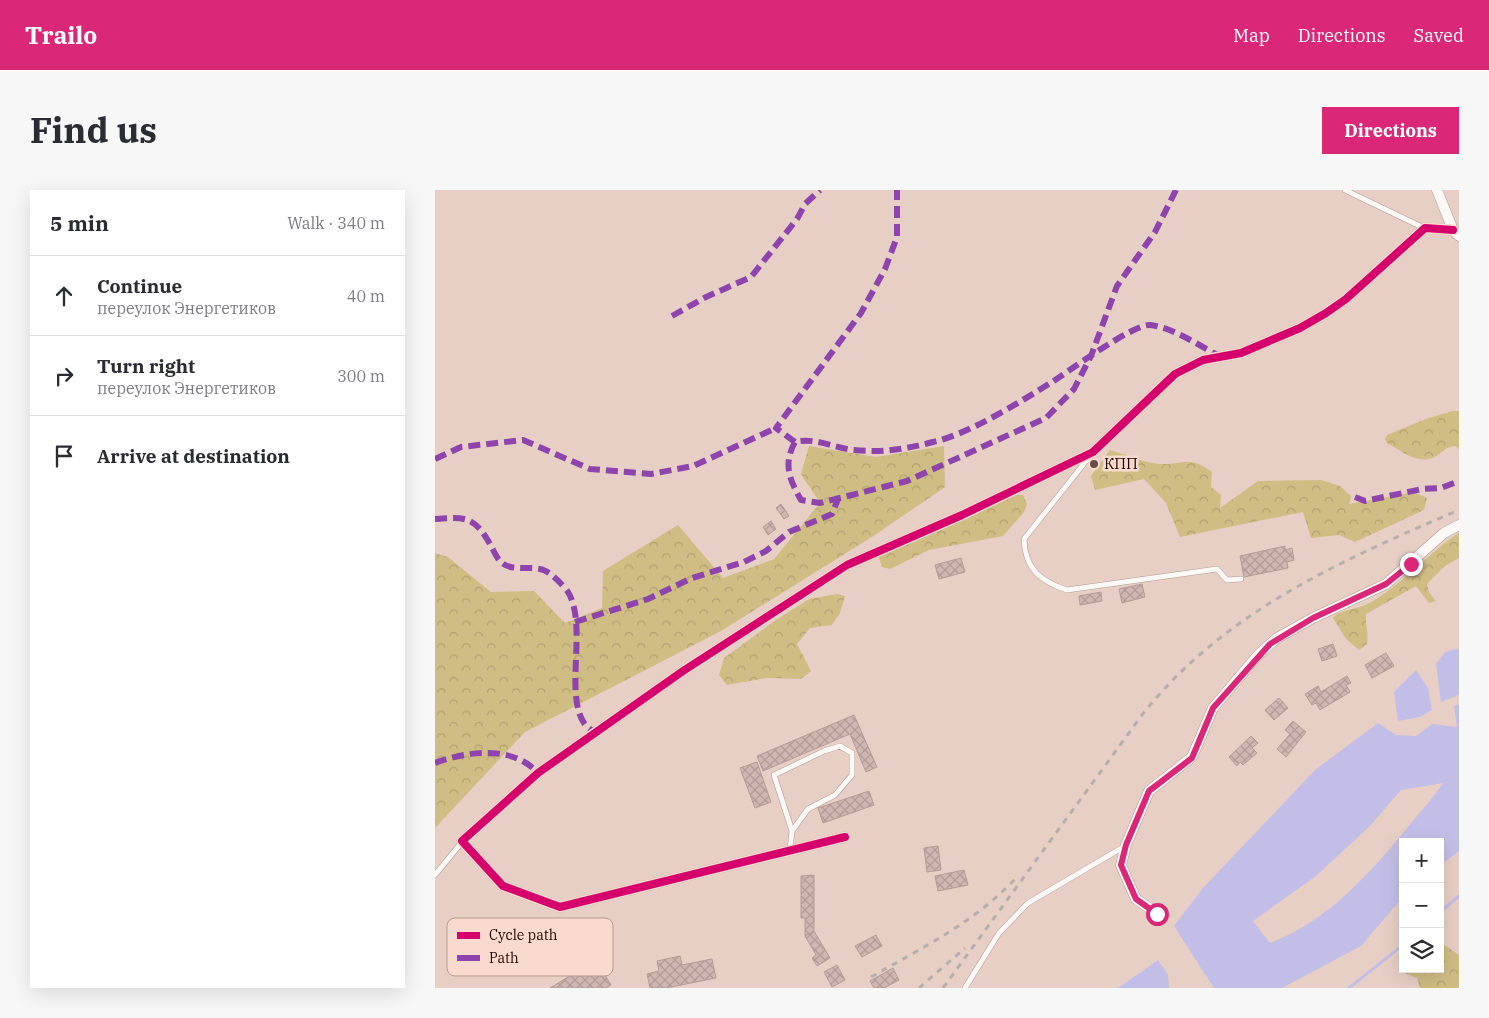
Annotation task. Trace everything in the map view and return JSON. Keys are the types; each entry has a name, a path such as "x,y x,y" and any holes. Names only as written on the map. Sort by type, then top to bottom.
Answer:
{"street":[{"path":"1437,190 1456,233"},
{"path":"845,837 560,906 503,886 462,841 538,773 683,671 847,565 963,515 1093,452 1175,374 1203,360 1241,353 1301,328 1346,299 1425,228 1456,233"},
{"path":"1157,914 1136,899 1124,874 1121,865 1126,845 1149,791 1192,758 1213,708 1259,654 1290,631 1386,584 1444,533 1459,525"}],"lane":[{"path":"1345,190 1425,228"},
{"path":"1093,452 1024,538 1024,550 1032,570 1051,585 1067,590 1217,569 1227,580 1241,579"},
{"path":"790,850 792,831 774,775 824,751 840,746 852,753 852,775 835,795 807,810 792,831"},
{"path":"435,875 462,841"},
{"path":"965,988 999,934 1027,904 1126,845"}],"green space":[{"path":"1452,411 1459,411 1459,449 1452,446 1431,458 1418,459 1387,443 1385,439 1387,435 1426,419"},
{"path":"809,446 876,457 944,446 945,487 875,535 721,631 525,732 435,828 435,553 448,557 491,592 534,591 565,623 602,608 603,571 678,525 723,578 774,559 820,503 801,474"},
{"path":"1110,450 1154,463 1192,462 1204,467 1212,472 1211,487 1221,495 1220,508 1258,481 1321,480 1340,486 1351,496 1349,504 1414,492 1427,498 1424,510 1355,542 1339,535 1311,538 1303,512 1180,537 1166,503 1144,479 1095,490 1091,476"},
{"path":"1013,495 1023,495 1027,504 1024,512 1003,536 929,550 890,569 882,567 878,555"},
{"path":"1459,533 1459,558 1445,566 1427,584 1429,592 1436,601 1429,603 1416,586 1366,614 1367,644 1359,650 1346,639 1333,618 1336,614 1373,601 1396,585 1437,549"},
{"path":"837,594 845,596 840,613 832,625 810,628 797,644 811,671 801,679 767,678 727,685 719,675 724,658 776,620 809,599"},
{"path":"1444,945 1459,955 1459,988 1420,988 1417,978 1404,973 1444,973"}],"shaded area":[{"path":"1459,648 1459,695 1441,702 1436,664 1445,652"},
{"path":"1416,670 1428,688 1432,710 1420,717 1398,721 1394,692"},
{"path":"1459,704 1459,851 1444,863 1444,838 1399,838 1399,902 1361,946 1282,988 1214,988 1174,926 1203,888 1315,770 1378,723 1396,735 1416,736 1432,724 1457,727 1454,706","holes":["1443,783 1382,858 1331,908 1312,922 1270,943 1253,921 1316,876 1370,826 1401,790"]},
{"path":"1158,960 1168,975 1169,988 1118,988"}],"building":[{"path":"781,504 789,516 784,519 776,508"},
{"path":"771,521 776,529 768,535 763,527"},
{"path":"1285,546 1285,550 1292,548 1294,560 1287,562 1288,568 1244,577 1240,556"},
{"path":"961,558 965,572 939,579 935,565"},
{"path":"1142,584 1145,597 1122,603 1119,589"},
{"path":"1101,592 1102,601 1080,605 1079,596"},
{"path":"1333,644 1337,656 1322,661 1318,649"},
{"path":"1386,653 1394,666 1372,678 1365,665"},
{"path":"1347,676 1351,683 1346,685 1350,692 1320,710 1316,703 1312,705 1305,694 1318,686 1321,692"},
{"path":"1279,698 1288,708 1274,720 1265,710"},
{"path":"854,715 877,767 866,772 850,734 763,771 757,756"},
{"path":"1293,721 1306,732 1286,757 1277,749 1290,734 1285,730"},
{"path":"1251,736 1258,743 1252,748 1257,753 1243,765 1240,762 1237,766 1229,757"},
{"path":"757,762 771,802 755,808 740,768"},
{"path":"869,791 874,805 823,823 818,808"},
{"path":"938,846 941,870 927,872 924,848"},
{"path":"964,870 968,885 938,891 935,876"},
{"path":"814,875 814,931 805,936 805,918 801,918 801,876"},
{"path":"814,931 830,958 817,966 812,958 816,955 805,936"},
{"path":"876,935 882,946 862,957 855,946"},
{"path":"680,956 682,965 712,959 716,978 666,988 650,988 647,974 659,971 657,961"},
{"path":"837,965 845,980 832,987 824,972"},
{"path":"893,968 899,980 884,988 874,988 870,981"},
{"path":"570,976 606,976 611,985 606,988 550,988"}],"waterway":[{"path":"1444,909 1459,896"},
{"path":"1349,988 1399,948"}],"railway":[{"path":"943,988 1142,715 1174,679 1209,647 1247,618 1287,593 1371,549 1459,510"},
{"path":"871,977 928,945 965,921 983,908 1015,879"},
{"path":"919,988 965,948"}],"marked path":[{"path":"672,316 706,297 751,277 797,219 805,204 820,190"},
{"path":"795,442 776,428 861,313 885,269 897,237 897,190"},
{"path":"1176,190 1155,232 1117,286 1091,356 1074,389 1046,418 907,481 820,503 801,500 793,485 789,471 789,457 795,442 810,441 847,449 884,451 923,444 962,432 1010,408 1052,382 1086,359 1101,349 1142,327 1150,325 1167,329 1219,356"},
{"path":"435,459 461,447 523,440 590,469 651,474 693,466 776,428"},
{"path":"1355,497 1365,501 1422,489 1441,488 1459,481"},
{"path":"575,622 648,599 692,578 744,562 766,551 789,532 832,514 838,499"},
{"path":"435,519 454,518 474,523 484,535 497,557 504,564 514,568 544,570 555,578 568,592 574,606 576,622 575,677 578,710 585,724 595,733"},
{"path":"435,763 475,754 503,754 528,764 538,773"}],"cycle path":[{"path":"845,837 560,907 503,886 462,841 538,773 683,671 847,565 962,515 1093,452 1175,374 1203,360 1241,353 1300,328 1346,299 1425,228 1453,230"}],"place":[{"name":"КПП","path":"1094,464"}],"route":[{"path":"1157,914 1136,899 1121,865 1126,845 1149,791 1192,758 1213,708 1259,654 1270,644 1277,638 1313,618 1386,584 1411,564"}]}
